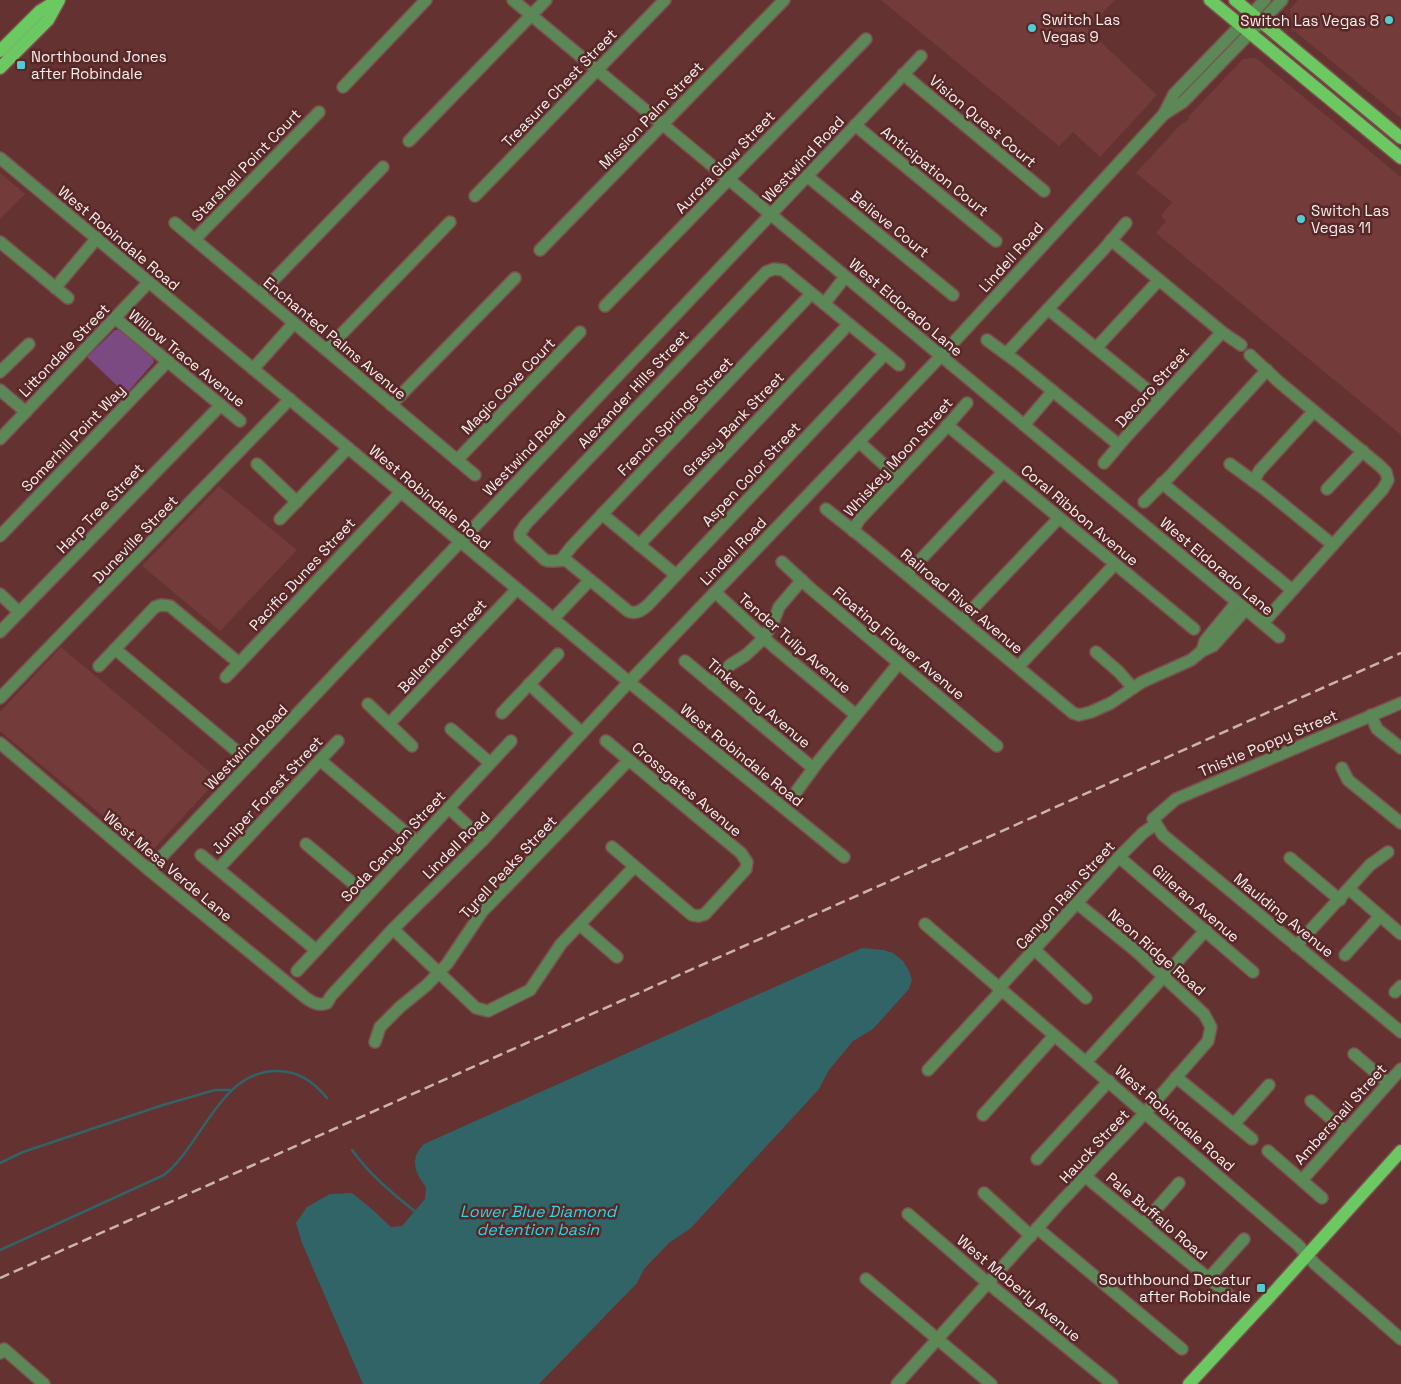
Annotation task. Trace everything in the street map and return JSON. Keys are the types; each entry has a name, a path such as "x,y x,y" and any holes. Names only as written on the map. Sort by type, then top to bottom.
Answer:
{"main road":[{"path":"0,51 40,11 58,0"},
{"path":"0,68 48,20 58,0"},
{"path":"1210,0 1401,158"},
{"path":"1235,0 1401,138"},
{"path":"1189,1384 1401,1151"}],"street":[{"path":"343,87 426,0"},
{"name":"West Eldorado Lane","path":"513,0 1280,637"},
{"path":"409,141 546,0"},
{"name":"Treasure Chest Street","path":"475,196 665,0"},
{"name":"Mission Palm Street","path":"540,250 784,0"},
{"name":"Lindell Road","path":"1164,114 1174,94 1265,0"},
{"name":"Lindell Road","path":"321,1005 327,1003 331,996 393,929 483,840 629,682 941,356 1164,114 1183,102 1282,0"},
{"name":"Aurora Glow Street","path":"605,306 866,39"},
{"name":"Westwind Road","path":"149,870 920,56"},
{"name":"Vision Quest Court","path":"903,74 1044,191"},
{"name":"Starshell Point Court","path":"195,239 319,112"},
{"name":"Anticipation Court","path":"854,126 996,241"},
{"name":"West Robindale Road","path":"0,158 629,682 844,856"},
{"path":"260,294 383,167"},
{"name":"Believe Court","path":"807,176 953,295"},
{"path":"326,350 450,222"},
{"name":"Enchanted Palms Avenue","path":"175,223 475,475"},
{"path":"1006,354 1126,223"},
{"path":"56,288 96,238"},
{"path":"1111,240 1222,332 1241,345"},
{"path":"0,242 68,298"},
{"name":"Alexander Hills Street","path":"562,560 545,560 520,537 520,533 526,524 766,272 774,268 783,270 811,294"},
{"path":"824,304 845,277"},
{"path":"391,405 515,278"},
{"path":"1096,348 1159,280"},
{"name":"Littondale Street","path":"0,439 149,282"},
{"path":"811,294 899,365"},
{"name":"French Springs Street","path":"562,560 572,546 811,294"},
{"path":"1048,309 1160,400"},
{"name":"Willow Trace Avenue","path":"115,318 240,421"},
{"path":"253,369 294,323"},
{"name":"Grassy Bank Street","path":"639,545 848,325"},
{"name":"Magic Cove Court","path":"457,460 580,332"},
{"name":"Decoro Street","path":"1104,463 1222,332"},
{"path":"987,340 1119,445"},
{"path":"0,372 28,344"},
{"name":"Aspen Color Street","path":"590,580 632,613 636,613 648,605 885,354"},
{"path":"1250,355 1386,472 1388,480 1383,489 1263,623"},
{"name":"Somerhill Point Way","path":"0,536 168,361"},
{"path":"1144,502 1267,370"},
{"path":"0,390 26,412"},
{"path":"1024,425 1053,392"},
{"name":"Duneville Street","path":"0,698 290,399"},
{"name":"Whiskey Moon Street","path":"853,531 859,520 967,403"},
{"name":"Harp Tree Street","path":"0,632 221,405"},
{"path":"1253,481 1260,470 1314,411"},
{"name":"Coral Ribbon Avenue","path":"947,426 1194,629"},
{"path":"859,442 899,478"},
{"path":"280,520 348,448"},
{"path":"1327,489 1362,451"},
{"path":"257,464 297,502"},
{"path":"1230,464 1333,545"},
{"path":"907,574 1003,472"},
{"path":"1162,483 1292,590"},
{"name":"Pacific Dunes Street","path":"226,677 401,492"},
{"name":"Railroad River Avenue","path":"826,509 1073,713 1079,715 1091,712 1111,703 1133,688"},
{"path":"602,514 676,576"},
{"path":"962,620 1059,518"},
{"path":"553,619 590,580 567,561 562,560"},
{"name":"Floating Flower Avenue","path":"782,562 997,746"},
{"path":"1018,667 1114,564"},
{"path":"712,684 730,665 746,655 764,638 779,607 802,580"},
{"name":"Bellenden Street","path":"389,724 517,589"},
{"name":"Tender Tulip Avenue","path":"715,592 764,638 856,715"},
{"path":"0,594 19,612"},
{"path":"99,666 155,607 161,604 170,606 239,663"},
{"path":"1096,652 1119,672 1133,688 1192,660 1202,651 1213,646 1242,606"},
{"path":"115,650 251,763"},
{"path":"502,713 558,654"},
{"name":"Tinker Toy Avenue","path":"685,661 814,768"},
{"path":"796,792 899,663"},
{"path":"529,684 582,733"},
{"name":"Thistle Poppy Street","path":"1154,821 1176,799 1401,703"},
{"path":"368,704 412,746"},
{"path":"1371,715 1377,729 1401,748"},
{"path":"451,729 490,763"},
{"name":"Juniper Forest Street","path":"218,869 338,741"},
{"name":"Soda Canyon Street","path":"297,971 511,741"},
{"name":"Crossgates Avenue","path":"606,741 741,852 747,862 746,869 705,914 699,916 692,915 634,867"},
{"name":"West Mesa Verde Lane","path":"0,743 149,870 312,1003 321,1005"},
{"path":"320,760 417,842"},
{"name":"Tyrell Peaks Street","path":"375,1042 380,1027 428,985 454,955 482,912 629,760"},
{"path":"1342,768 1348,780 1401,823"},
{"path":"449,808 483,840"},
{"name":"Canyon Rain Street","path":"928,1070 1119,857 1154,821"},
{"name":"Maulding Avenue","path":"1154,821 1163,835 1401,1032"},
{"path":"306,844 367,895"},
{"path":"393,929 476,1008 482,1011 488,1010 530,990 554,953 634,867 612,847"},
{"path":"1296,946 1370,865 1388,852"},
{"path":"201,855 316,950"},
{"name":"Gilleran Avenue","path":"1119,857 1253,972"},
{"path":"1290,858 1340,900"},
{"path":"1349,889 1401,934"},
{"name":"Neon Ridge Road","path":"1078,904 1137,952 1204,1014 1211,1027"},
{"path":"1345,955 1380,916"},
{"name":"West Robindale Road","path":"925,924 999,990 1109,1081 1298,1245 1315,1264 1401,1338"},
{"path":"580,925 617,957"},
{"path":"1086,1062 1206,930"},
{"path":"1035,950 1086,998"},
{"name":"Hauck Street","path":"897,1384 1034,1232 1145,1113 1208,1040 1211,1027"},
{"path":"983,1115 1054,1036"},
{"path":"1354,1054 1388,1084"},
{"name":"Ambersnail Street","path":"1302,1180 1401,1068"},
{"path":"1176,1077 1252,1139"},
{"path":"1037,1159 1109,1081"},
{"path":"1234,1124 1269,1085"},
{"path":"1311,1101 1345,1131"},
{"path":"1268,1151 1322,1198"},
{"name":"Pale Buffalo Road","path":"1086,1177 1231,1297"},
{"path":"1143,1224 1179,1183"},
{"path":"984,1193 1182,1349"},
{"name":"West Moberly Avenue","path":"908,1214 989,1284 1112,1384"},
{"path":"1209,1278 1244,1239"},
{"path":"866,1280 991,1384"},
{"path":"2,1351 44,1384"}],"shaded area":[{"path":"881,0 1115,0 1087,29 1157,95 1100,157 1073,132 1059,146"},
{"path":"1298,0 1401,0 1401,118 1292,29 1290,9"},
{"path":"1256,58 1401,177 1401,435 1156,233 1166,221 1161,216 1172,202 1136,173 1182,123 1184,124 1189,119 1188,117 1243,59"},
{"path":"0,173 25,194 0,219"},
{"path":"115,330 119,330 152,357 154,362 126,394 87,357"},
{"path":"219,486 297,550 220,631 142,566"},
{"path":"61,647 218,779 149,854 0,731 0,712"}],"water":[{"name":"Lower Blue Diamond detention basin","path":"862,948 884,950 893,953 903,961 912,980 909,989 873,1029 853,1041 829,1070 819,1089 691,1228 669,1243 644,1269 637,1283 539,1384 363,1384 302,1243 296,1223 307,1207 330,1194 352,1193 391,1227 402,1226 425,1199 426,1187 415,1166 416,1155 424,1144"}],"waterway":[{"path":"0,1250 164,1175 178,1162 227,1095 241,1082 258,1074 278,1071 299,1075 311,1082 327,1098"},
{"path":"0,1163 23,1152 163,1105 215,1090 231,1090"},
{"path":"352,1150 374,1176 417,1213"}],"railway":[{"path":"0,1278 1401,653"}],"place":[{"name":"Switch Las Vegas 8","path":"1389,20"},
{"name":"Switch Las Vegas 9","path":"1032,28"},
{"name":"Northbound Jones after Robindale","path":"21,65"},
{"name":"Switch Las Vegas 11","path":"1301,219"},
{"name":"Southbound Decatur after Robindale","path":"1261,1288"}]}
